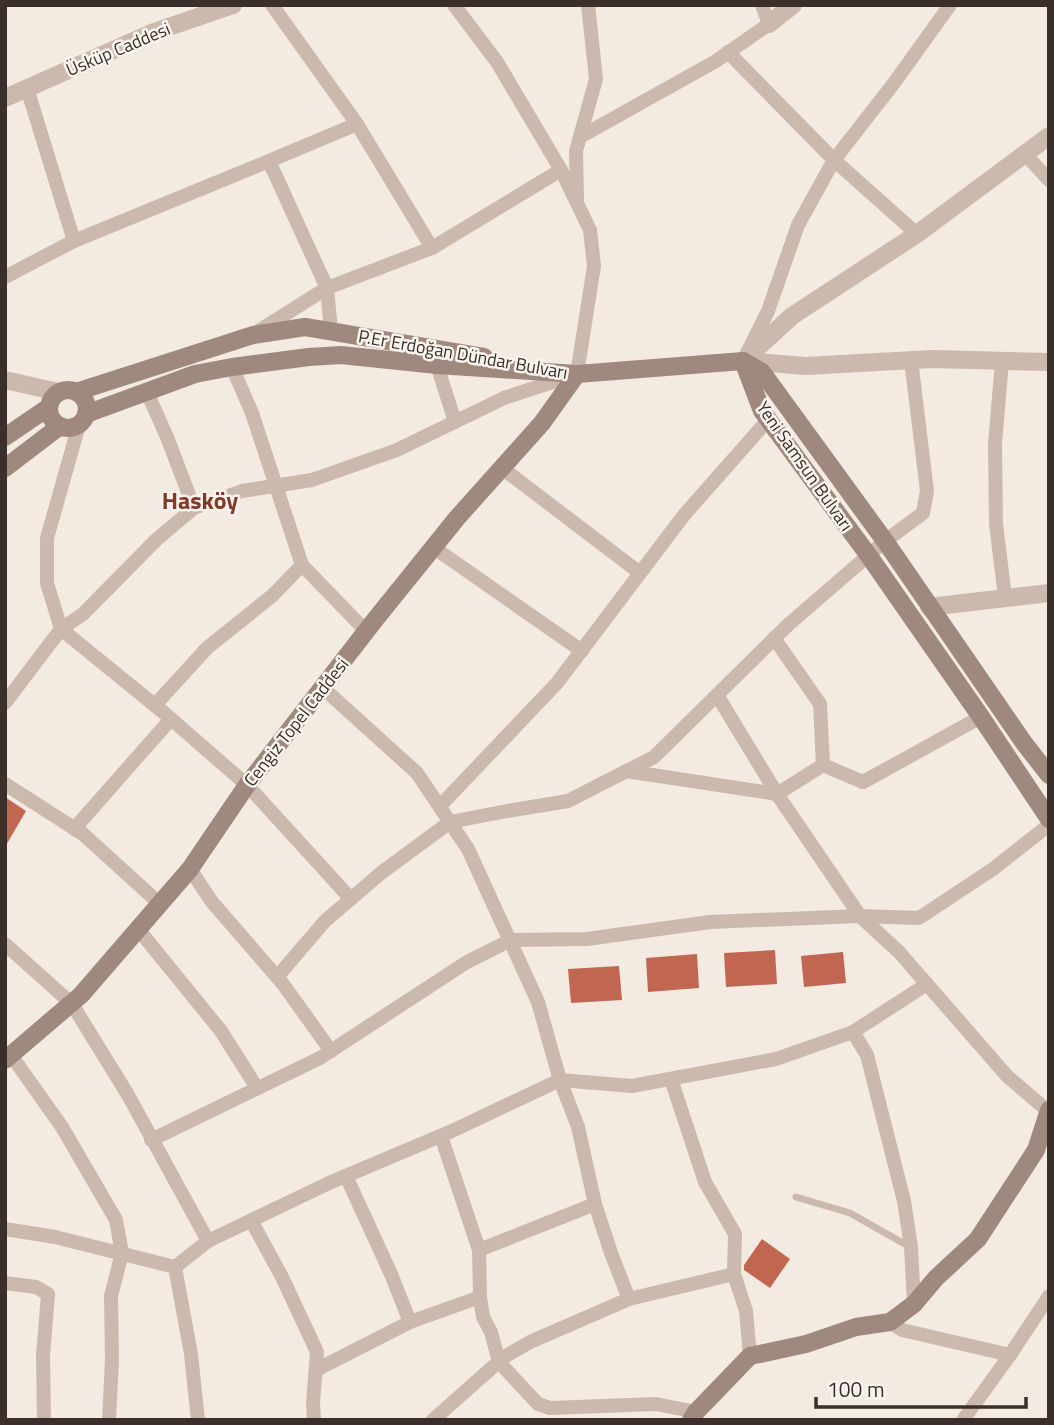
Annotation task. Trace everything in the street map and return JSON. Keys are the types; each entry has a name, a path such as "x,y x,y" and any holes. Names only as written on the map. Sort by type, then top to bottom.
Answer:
{"main road":[{"name":"P.Er Erdoğan Dündar Bulvarı","path":"5,437 58,398 253,335 305,327 577,374"},
{"name":"P.Er Erdoğan Dündar Bulvarı","path":"60,426 73,427 82,419 146,390 195,374 232,367 341,355 437,365 577,374"},
{"path":"577,374 743,361"},
{"name":"Yeni Samsun Bulvarı","path":"743,361 768,420 869,556 1049,819"},
{"name":"Yeni Samsun Bulvarı","path":"743,361 762,372 885,541 1024,743 1049,775"},
{"name":"Cengiz Topel Caddesi","path":"8,1057 72,1004 190,869 247,785 366,631 433,547 542,423 577,374"},
{"path":"5,468 60,426 51,419 58,398 85,401 82,419"},
{"path":"694,1416 750,1356 806,1344 856,1327 890,1322 914,1304 936,1278 978,1239 1036,1150 1049,1110"}],"street":[{"path":"272,5 357,124 432,248"},
{"path":"5,703 61,629 83,614 156,540 194,508 242,491 312,480 397,450 503,398 577,374 594,267 590,230 561,170 497,62 454,5"},
{"path":"577,203 576,151 596,79 588,5"},
{"path":"762,5 769,24"},
{"path":"580,137 728,52 793,5"},
{"path":"743,361 768,311 798,225 834,160 950,5"},
{"name":"Üsküp Caddesi","path":"5,98 154,32 231,6"},
{"path":"728,52 834,160 917,234"},
{"path":"27,88 74,241"},
{"path":"5,277 74,241 357,124"},
{"path":"743,361 792,317 917,234 1049,136"},
{"path":"1025,154 1049,180"},
{"path":"269,161 327,288 331,331"},
{"path":"253,335 327,288 432,248 561,170"},
{"path":"743,361 806,366 911,360 1049,362"},
{"path":"277,977 325,921 381,873 450,822 568,801 654,757 774,638 885,541 923,513 927,491 911,360"},
{"path":"1002,360 995,444 996,524 1005,597"},
{"path":"437,365 455,422"},
{"path":"232,367 252,414 302,565 366,631"},
{"path":"13,381 58,398"},
{"path":"146,390 194,508"},
{"path":"82,419 47,538 47,583 61,629 155,705 247,785 351,899"},
{"path":"440,806 557,683 684,515 768,420"},
{"path":"60,426 70,456"},
{"path":"502,468 640,573"},
{"path":"433,547 582,651"},
{"path":"155,705 207,648 274,595 302,565"},
{"path":"929,607 1049,593"},
{"path":"774,638 820,704 822,765"},
{"path":"323,688 417,773 468,849 538,1002 560,1080 578,1127 595,1204 629,1299"},
{"path":"717,695 777,794 860,916 899,952 1007,1076 1049,1110"},
{"path":"822,765 863,782 981,717"},
{"path":"74,829 171,719"},
{"path":"626,771 777,794 822,765"},
{"path":"5,784 74,829 160,904"},
{"path":"151,1139 331,1051 467,962 511,940 587,939 710,922 860,916 919,918 993,869 1049,825"},
{"path":"190,869 212,902 277,977 331,1051"},
{"path":"138,929 221,1031 257,1088"},
{"path":"5,944 72,1004 128,1096 208,1241"},
{"path":"175,1267 208,1241 560,1080 632,1086 776,1059 853,1032 927,984"},
{"path":"853,1032 867,1055 904,1201 911,1247 914,1304"},
{"path":"8,1057 62,1127 116,1220 122,1253 111,1296 109,1420"},
{"path":"671,1079 705,1182 735,1234 734,1274 746,1311 750,1356"},
{"path":"441,1136 479,1250 483,1317 491,1332 499,1362 538,1404 550,1408 656,1405 694,1416"},
{"path":"346,1176 410,1322"},
{"path":"479,1250 595,1204"},
{"path":"252,1222 282,1277 317,1352 314,1420"},
{"path":"5,1229 55,1237 175,1267"},
{"path":"175,1267 191,1354 198,1420"},
{"path":"433,1420 499,1362 530,1342 629,1299 734,1274"},
{"path":"5,1283 36,1287 48,1294 43,1356 44,1420"},
{"path":"963,1420 1049,1296"},
{"path":"316,1370 410,1322 480,1297"},
{"path":"890,1322 902,1330 1010,1355"}],"lane":[{"path":"796,1197 850,1213 911,1247"}],"building":[{"path":"5,797 26,811 5,847"},
{"path":"775,950 777,984 726,987 724,953"},
{"path":"843,952 846,983 804,987 801,956"},
{"path":"697,954 699,988 648,992 646,958"},
{"path":"619,966 622,1000 571,1003 568,969"},
{"path":"762,1239 790,1259 770,1288 744,1270 744,1265"}],"district":[{"name":"Hasköy","path":"200,500"}]}
